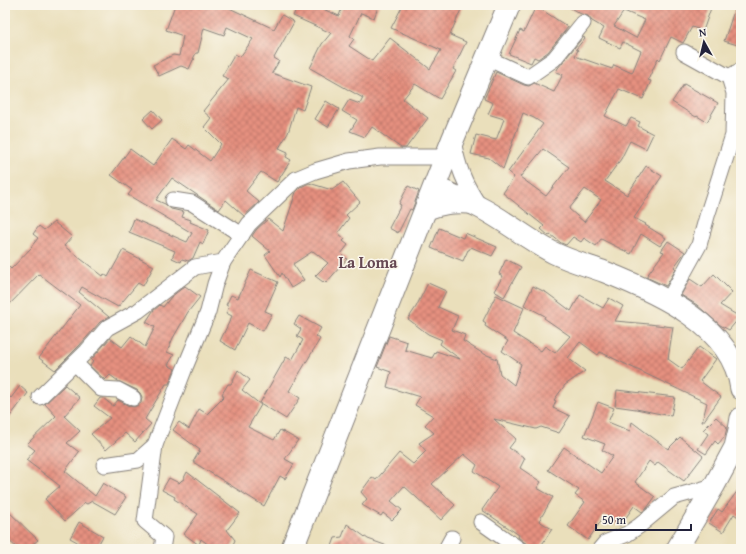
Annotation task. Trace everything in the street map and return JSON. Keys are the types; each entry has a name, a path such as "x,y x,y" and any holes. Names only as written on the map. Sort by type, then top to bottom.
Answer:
{"main road":[{"path":"292,549 450,148 509,5"},
{"path":"435,187 480,207 555,253 613,275 668,301 693,318 717,338 728,352 736,369 741,385"},
{"path":"677,549 735,447 741,418"}],"street":[{"path":"487,58 528,77 554,59 583,23"},
{"path":"668,301 699,245 733,135 735,74 684,52"},
{"path":"162,549 164,537 145,521 155,445 208,312 215,284 223,262 250,224 296,179 315,171 349,161 450,148 470,193 480,207"},
{"path":"173,200 192,203 242,235"},
{"path":"425,213 438,207 446,206 456,205 480,207"},
{"path":"40,397 75,363 107,328 138,311 195,267 223,262"},
{"path":"75,363 101,389 118,390 133,398"},
{"path":"104,465 138,460 155,445"},
{"path":"600,549 605,543 627,534 639,526 674,497 714,486"},
{"path":"481,522 519,549"}],"building":[{"path":"175,5 223,5 274,29 282,15 294,22 274,58 279,61 272,73 311,87 303,110 296,107 288,133 279,148 288,152 286,157 291,160 277,182 261,172 246,191 259,202 244,216 226,200 219,210 172,178 156,200 165,204 171,209 184,212 182,217 191,220 190,222 209,230 203,244 200,242 193,258 188,261 182,259 181,262 172,258 175,251 129,232 134,219 187,242 192,233 128,195 132,190 111,175 130,149 153,166 172,139 186,149 189,145 210,161 221,144 204,127 211,118 203,111 229,79 222,76 235,54 240,57 253,39 227,27 224,35 204,28 198,53 196,53 193,59 195,59 193,60 189,69 181,66 159,76 153,65 173,55 179,56 183,36 166,30"},
{"path":"298,5 314,5 339,16 343,5 379,5 374,18 361,13 350,36 354,39 349,46 372,61 390,38 430,69 441,50 391,28 403,5 463,5 450,35 466,42 453,69 456,71 440,99 415,84 403,99 428,118 406,148 401,148 372,127 365,137 350,131 357,120 342,111 349,100 360,104 363,98 310,68 322,44 331,33 293,16"},
{"path":"565,5 702,5 711,8 703,31 692,27 683,43 671,37 660,60 658,58 648,80 651,81 643,99 619,89 605,116 626,126 631,118 640,122 638,126 653,134 646,149 630,141 621,159 605,181 627,195 646,166 662,176 634,218 646,224 645,225 666,238 660,246 641,234 631,254 601,239 596,246 584,238 581,242 573,237 566,245 561,243 550,234 549,236 541,229 544,226 503,193 514,177 508,172 543,124 534,118 523,113 503,169 489,158 471,154 476,135 496,140 504,119 488,114 493,103 484,99 496,72 524,85 529,86 534,83 554,92 563,74 556,72 558,68 583,37 585,38 576,49 578,50 575,56 612,69 614,65 632,73 641,51 623,42 620,48 599,38 604,28 592,21 588,16 581,14","holes":["624,11 645,20 636,38 614,26","543,149 569,167 546,196 520,177","585,189 601,200 584,222 569,209"]},
{"path":"736,5 741,5 741,46 724,41"},
{"path":"536,6 568,27 548,52 538,59 534,57 531,63 509,54 520,30 524,32"},
{"path":"684,84 718,103 707,122 672,102"},
{"path":"326,101 339,109 328,127 315,119"},
{"path":"153,110 162,120 152,129 143,119"},
{"path":"343,182 360,202 346,215 349,218 338,233 345,239 343,241 348,245 341,254 347,259 326,283 315,276 328,263 313,251 293,264 304,280 291,288 282,273 280,277 265,255 270,251 252,236 268,219 283,231 296,192 301,187 309,183 332,190"},
{"path":"408,186 419,191 412,210 410,209 398,233 389,228 401,205 399,204"},
{"path":"54,222 72,237 64,246 103,276 104,274 108,277 123,250 154,266 143,286 138,283 118,307 82,287 79,292 109,317 100,322 55,370 39,358 80,305 39,274 5,309 5,263 11,269 32,247 38,238 33,234 39,226 44,230"},
{"path":"439,228 463,238 465,233 497,247 492,256 471,247 463,261 431,248"},
{"path":"668,241 685,252 674,267 676,269 666,286 646,277 664,252 661,251"},
{"path":"506,259 521,267 504,297 494,291 503,276 499,274"},
{"path":"251,270 278,282 265,311 272,314 263,331 248,323 235,350 220,341 232,316 226,313 229,307 226,305 231,295 238,298"},
{"path":"714,274 732,292 720,305 740,317 729,330 720,325 697,305 681,295 690,279 702,287"},
{"path":"428,283 446,291 438,307 458,316 452,330 465,335 463,341 482,353 497,359 500,374 514,385 521,364 502,351 508,341 485,326 486,323 483,321 496,295 524,308 513,333 541,351 545,346 555,353 570,336 544,318 545,316 524,305 533,286 547,293 571,311 580,295 603,308 609,298 623,306 615,321 673,327 668,359 682,369 699,347 716,359 700,381 721,397 702,422 707,403 600,352 598,355 580,342 568,358 585,371 565,385 554,400 556,401 553,408 570,416 559,433 541,427 536,429 494,419 516,439 509,448 525,458 520,468 541,482 537,488 553,497 539,521 552,529 539,549 536,549 524,542 518,537 519,535 482,510 498,487 474,471 477,465 464,454 432,484 455,505 441,520 404,486 391,501 402,510 392,520 383,513 381,516 362,505 367,499 361,492 372,477 376,480 399,453 413,464 426,451 419,443 434,433 425,425 433,416 415,405 420,397 387,387 391,372 377,367 389,336 407,342 405,350 432,358 436,351 460,359 440,344 442,340 428,334 408,319"},
{"path":"185,286 200,297 188,312 167,352 174,355 168,365 175,369 169,384 166,384 145,419 151,424 135,442 125,433 106,450 91,434 110,418 94,406 100,398 103,398 113,406 118,400 134,407 141,403 142,397 137,390 118,381 110,375 105,380 90,366 93,362 91,360 110,338 122,347 131,336 145,347 155,327 146,322 153,311 160,305 163,307 171,297"},
{"path":"299,316 321,328 316,336 320,339 289,391 300,398 286,419 260,403 286,357 292,360 303,340 297,336 301,329 294,324"},
{"path":"238,370 250,380 242,390 261,405 248,427 274,440 280,430 298,440 285,459 294,464 285,479 280,476 264,506 193,462 200,450 173,430 179,422 189,429 199,409 207,414 224,397 222,394 228,384 231,384"},
{"path":"65,385 80,398 64,416 80,431 67,443 79,452 65,471 95,496 103,483 126,497 115,514 92,501 87,504 85,503 65,521 45,499 60,486 26,460 35,450 27,444 56,416 45,404"},
{"path":"20,386 28,393 5,423 5,392 11,398"},
{"path":"617,390 675,397 671,416 615,406"},
{"path":"598,402 614,408 608,422 630,431 632,422 668,449 680,437 703,456 684,481 658,462 655,466 649,461 635,482 655,497 647,508 642,512 634,506 620,526 605,515 588,540 568,526 585,502 575,495 579,490 548,470 564,447 601,473 613,456 602,450 605,444 584,436"},
{"path":"716,417 727,427 725,436 718,444 715,441 706,454 698,449 708,434 703,430"},
{"path":"187,472 240,513 227,530 235,540 231,549 214,549 201,539 199,545 184,534 198,514 174,499 175,497 162,490 169,478 179,483 183,480"},
{"path":"741,486 741,519 734,514 723,532 709,523 718,509 722,512"},
{"path":"5,508 38,540 33,544 38,549 18,549 5,537"},
{"path":"79,522 103,536 96,549 90,549 70,538"},
{"path":"347,524 368,539 393,549 331,549 335,538 342,537"}],"district":[{"name":"La Loma","path":"368,262"}]}
